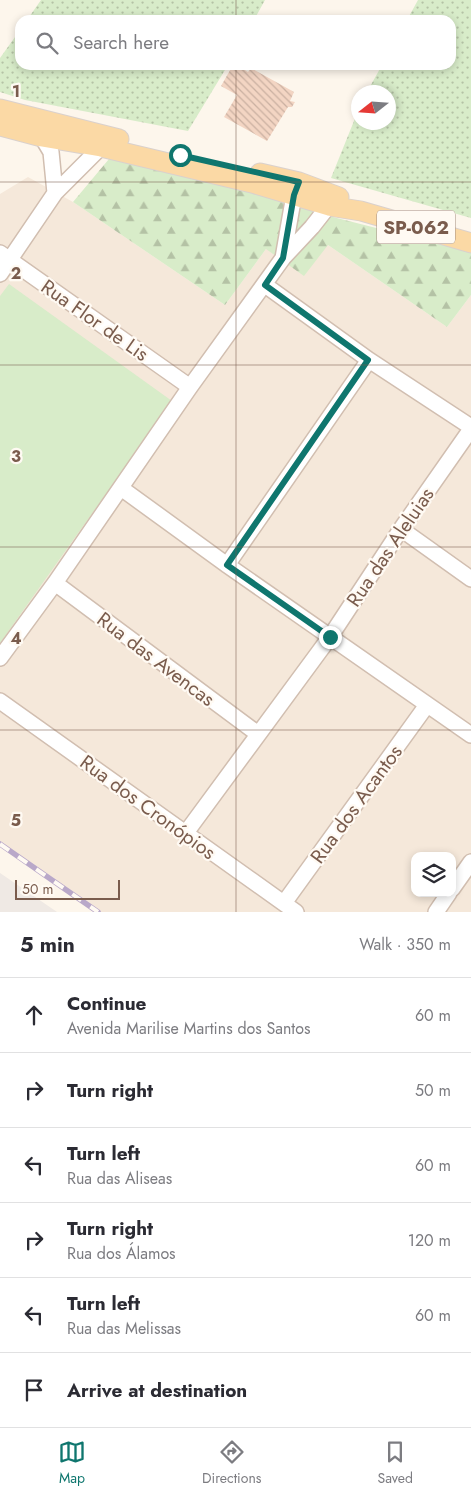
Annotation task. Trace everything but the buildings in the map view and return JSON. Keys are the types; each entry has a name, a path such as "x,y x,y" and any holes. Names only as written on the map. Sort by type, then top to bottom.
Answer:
{"main road":[{"name":"SP-062","path":"0,109 180,155 471,243"},
{"name":"SP-062","path":"0,126 42,137 101,147 252,183 297,189"}],"street":[{"path":"42,137 51,152 55,193"},
{"path":"0,274 5,257 55,193 101,147"},
{"path":"283,258 297,189"},
{"path":"0,658 55,583 190,387 283,258 333,201"},
{"name":"Rua Flor de Lis","path":"5,257 190,387"},
{"path":"265,285 368,360 471,428"},
{"path":"227,565 368,360"},
{"name":"Rua das Aleluias","path":"185,834 330,637 401,529 471,428"},
{"path":"121,488 227,565 471,735"},
{"path":"401,529 471,579"},
{"name":"Rua das Avencas","path":"55,583 258,734"},
{"name":"Rua dos Cronópios","path":"0,701 290,908"},
{"name":"Rua dos Acantos","path":"290,908 427,705"},
{"path":"456,883 471,862"},
{"path":"436,912 446,897"}],"shaded area":[{"path":"28,177 73,202 225,305 266,249 328,245 447,327 471,295 471,912 98,912 0,844 0,194"},
{"path":"0,873 57,912 0,912"}],"green space":[{"path":"41,0 265,0 257,15 30,15"},
{"path":"418,0 471,0 471,218 331,178 351,128 351,130 396,130 396,85 371,85 379,70 456,70 456,15 410,15"},
{"path":"15,37 15,70 225,70 188,131 25,100 0,92 0,58"},
{"path":"114,153 206,177 251,193 293,203 321,214 471,252 471,295 447,327 328,245 304,276 266,249 225,305 73,202"},
{"path":"9,284 172,401 0,643 0,296"}],"railway":[{"path":"0,844 98,912"}],"route":[{"path":"180,155 299,182 294,195 283,258 265,285 368,360 227,565 330,637"}]}
